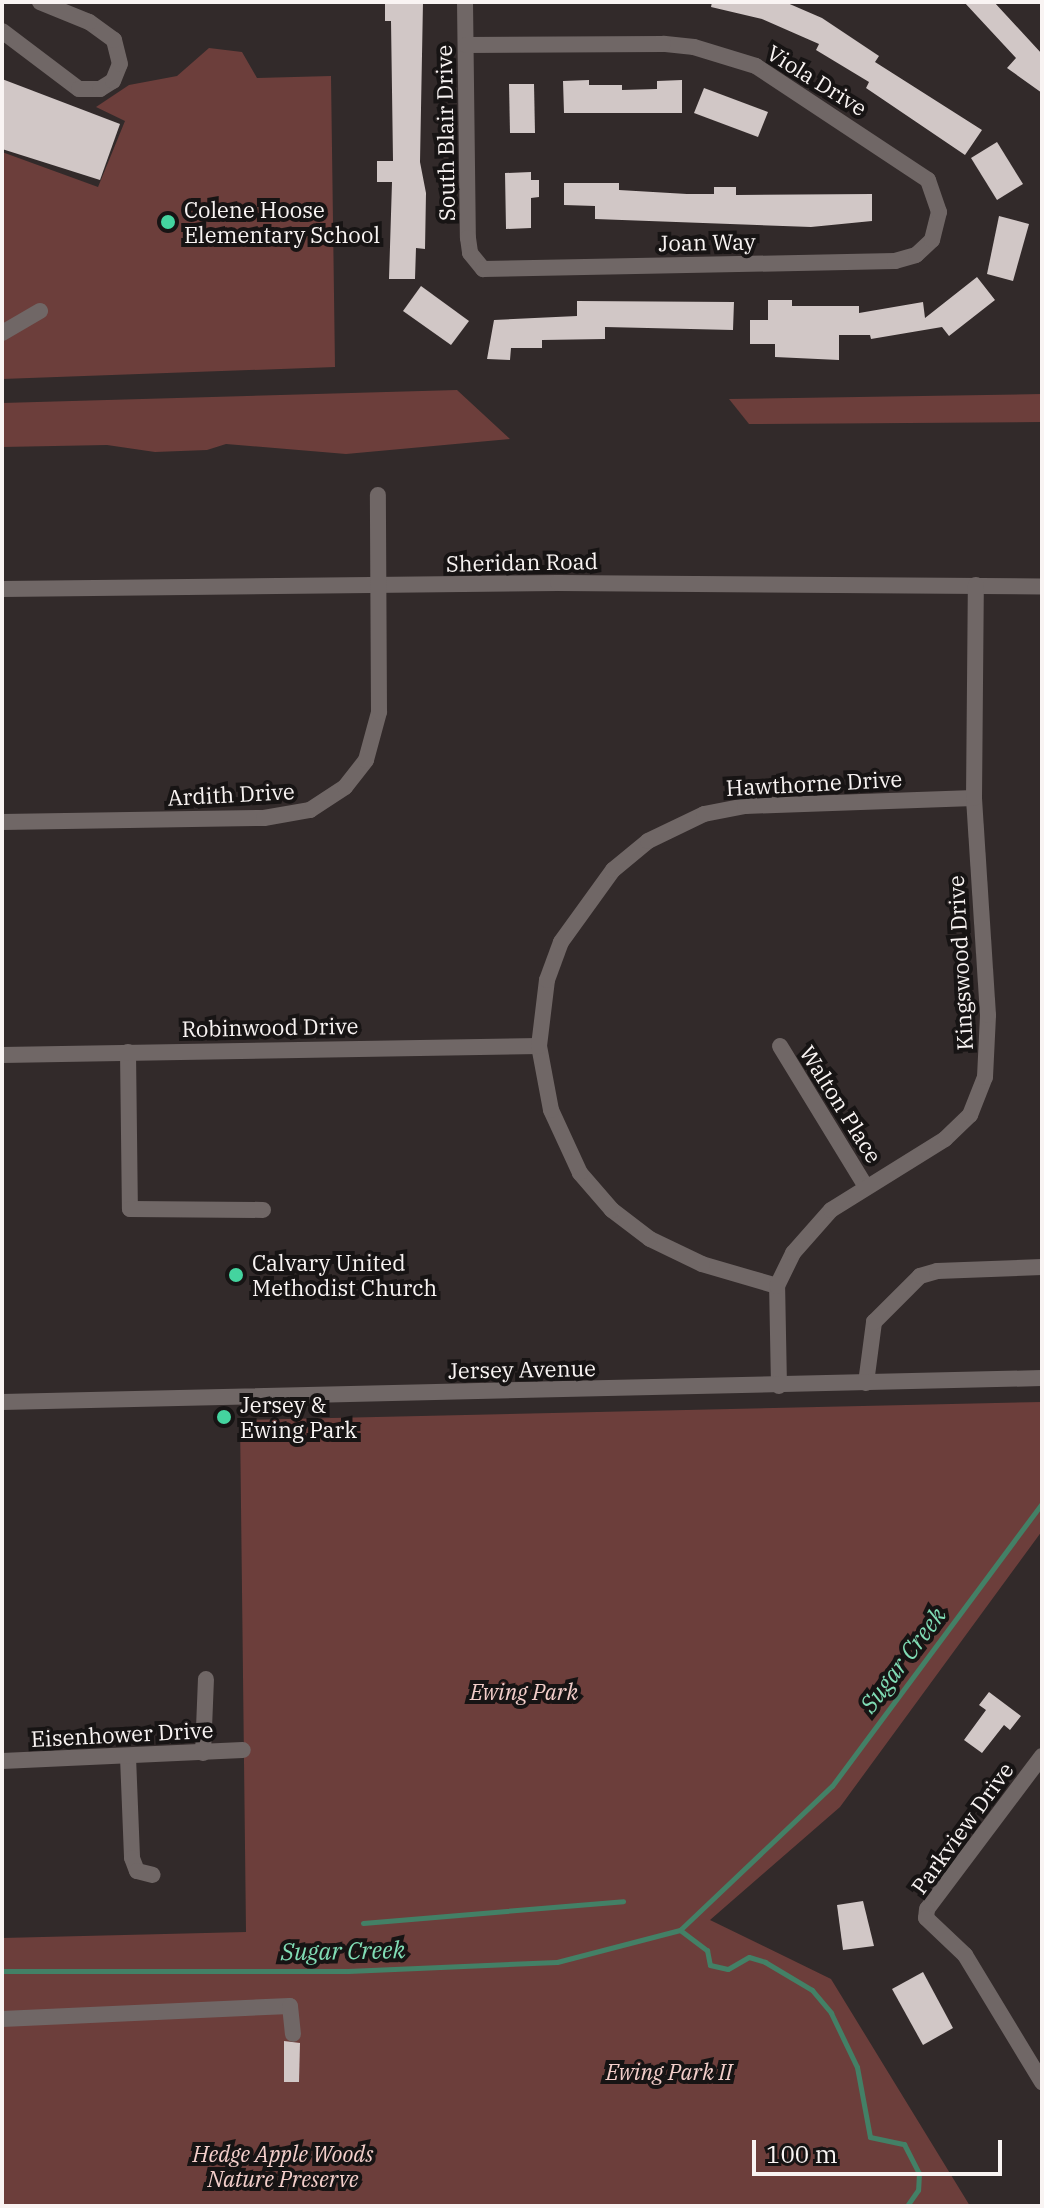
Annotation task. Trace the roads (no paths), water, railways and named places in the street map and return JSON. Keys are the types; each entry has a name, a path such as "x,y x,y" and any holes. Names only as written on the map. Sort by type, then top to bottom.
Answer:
{"street":[{"path":"2,31 79,89 100,89 113,81 120,64 114,40 89,22 40,2"},
{"name":"South Blair Drive","path":"465,2 468,238 475,262"},
{"name":"Viola Drive","path":"466,45 663,44 694,47 756,66 928,180 939,212 933,238"},
{"name":"Joan Way","path":"475,262 495,270 895,261 916,255 933,238"},
{"path":"2,333 40,311"},
{"name":"Ardith Drive","path":"2,822 264,818 321,804 355,775 376,731 378,495"},
{"name":"Kingswood Drive","path":"779,1386 777,1286 785,1265 815,1224 865,1185 945,1139 970,1115 981,1091 988,1015 974,798 976,585"},
{"name":"Sheridan Road","path":"2,589 1042,586"},
{"name":"Hawthorne Drive","path":"777,1286 676,1254 612,1210 580,1173 558,1129 539,1046 547,980 571,924 613,870 664,832 704,814 745,806 974,798"},
{"name":"Robinwood Drive","path":"2,1055 539,1046"},
{"name":"Walton Place","path":"780,1046 865,1185"},
{"path":"128,1052 130,1209 263,1210"},
{"path":"866,1383 874,1322 920,1276 937,1271 1042,1267"},
{"name":"Jersey Avenue","path":"2,1402 1042,1378"},
{"path":"203,1753 206,1679"},
{"name":"Eisenhower Drive","path":"2,1761 243,1750"},
{"name":"Parkview Drive","path":"1042,1756 927,1909 926,1918 965,1955 1042,2082"},
{"path":"128,1757 132,1858 137,1871 153,1875"},
{"path":"2,2019 93,2018 123,2011 290,2006 293,2034"}],"waterway":[{"name":"Sugar Creek","path":"2,1971 348,1971 557,1962 680,1930 832,1786 1042,1503"},
{"path":"363,1923 623,1901"},
{"name":"Sugar Creek","path":"680,1930 707,1950 710,1965 728,1969 749,1957 765,1962 812,1990 831,2013 857,2067 870,2137 904,2144 919,2173 918,2190 907,2206"}],"place":[{"name":"Colene Hoose Elementary School","path":"168,222"},
{"name":"Calvary United Methodist Church","path":"236,1275"},
{"name":"Jersey & Ewing Park","path":"224,1417"}],"park label":[{"name":"Ewing Park","path":"524,1692"},
{"name":"Ewing Park II","path":"669,2072"},
{"name":"Hedge Apple Woods Nature Preserve","path":"283,2166"}]}
